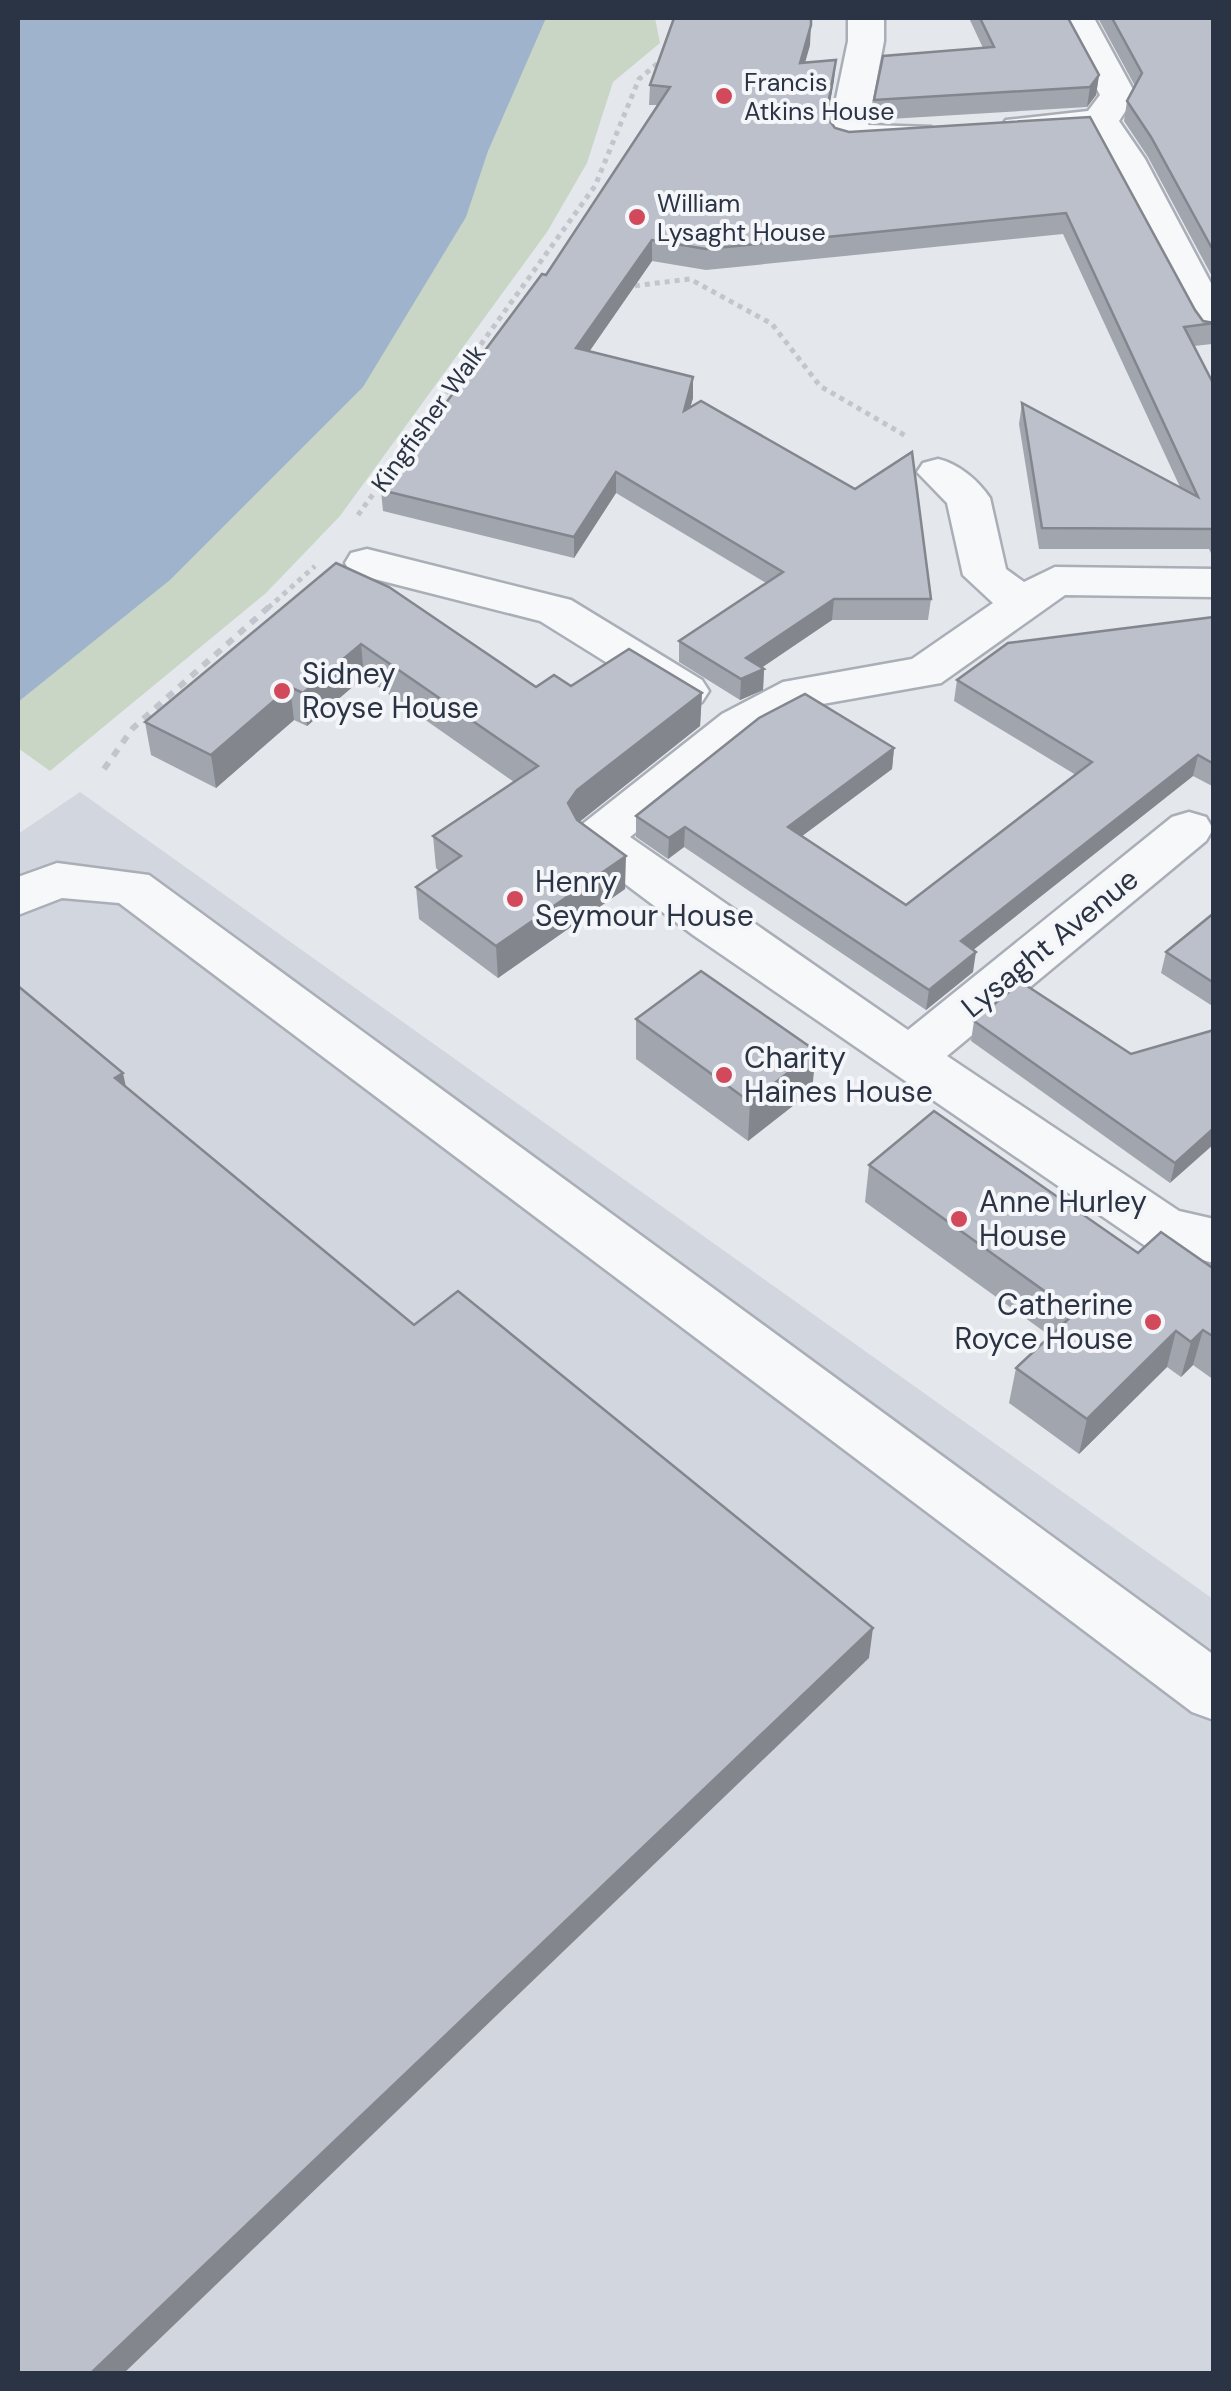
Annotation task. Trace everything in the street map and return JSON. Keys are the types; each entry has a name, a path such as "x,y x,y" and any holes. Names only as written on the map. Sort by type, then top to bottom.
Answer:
{"street":[{"path":"866,18 866,41 847,137 944,133"},
{"path":"1077,18 1118,95 1100,122"},
{"path":"984,130 1100,122"},
{"path":"1100,122 1126,160 1214,329"},
{"path":"938,472 968,498 985,575 1022,602"},
{"path":"360,542 555,610 739,725"},
{"path":"1214,584 1055,580 925,672 799,693 739,725 597,838 1164,1230 1214,1242"},
{"name":"Lysaght Avenue","path":"910,1057 1189,830"},
{"path":"18,896 57,880 131,887 1214,1692"}],"path":[{"name":"Kingfisher Walk","path":"360,542 530,278 595,186 639,79 667,56"},
{"path":"530,278 546,280"},
{"path":"611,288 690,279 772,324 820,386 941,456 938,472"},
{"path":"104,769 132,728 320,562"}],"shaded area":[{"path":"80,792 1213,1599 1214,2373 18,2374 18,834"}],"green space":[{"path":"52,18 655,18 660,43 613,82 587,163 547,232 340,516 266,593 50,771 18,748 18,66"}],"water":[{"path":"18,18 546,18 488,151 466,217 363,387 170,580 18,702"}],"building":[{"path":"674,18 811,18 800,63 836,60 826,116 835,128 849,132 1090,117 1195,310 1203,321 1214,323 1184,327 1214,385 1214,529 1042,528 1022,403 1198,497 1066,213 706,249 652,240 576,348 693,377 684,411 701,401 855,489 912,452 931,599 834,599 746,658 764,669 741,679 679,641 783,572 616,472 574,537 381,490 542,274 546,275 670,87 650,85"},
{"path":"980,18 1068,18 1099,75 1090,87 874,100 883,56 994,47"},
{"path":"1112,18 1214,18 1214,252 1127,101 1142,73"},
{"path":"336,563 389,587 536,687 554,675 571,686 629,649 702,693 577,790 568,803 577,820 626,856 496,946 416,887 461,856 433,836 538,766 361,644 303,693 290,687 211,755 145,722"},
{"path":"1214,617 1214,764 1198,755 961,941 976,952 929,990 685,827 669,838 636,816 759,718 805,694 894,748 788,827 906,905 1092,762 957,680 1008,643"},
{"path":"1214,913 1214,983 1166,952"},
{"path":"701,971 816,1051 750,1102 636,1019"},
{"path":"1021,982 1131,1054 1214,1030 1214,1128 1175,1163 974,1021"},
{"path":"18,986 123,1073 115,1078 414,1325 458,1291 873,1628 90,2374 18,2374"},
{"path":"934,1111 1138,1253 1161,1232 1214,1269 1214,1337 1203,1330 1191,1342 1176,1331 1087,1419 1016,1368 1075,1313 869,1165"}],"place":[{"name":"Francis Atkins House","path":"724,96"},
{"name":"William Lysaght House","path":"637,217"},
{"name":"Sidney Royse House","path":"282,691"},
{"name":"Henry Seymour House","path":"515,899"},
{"name":"Charity Haines House","path":"724,1075"},
{"name":"Anne Hurley House","path":"959,1219"},
{"name":"Catherine Royce House","path":"1153,1322"}]}
